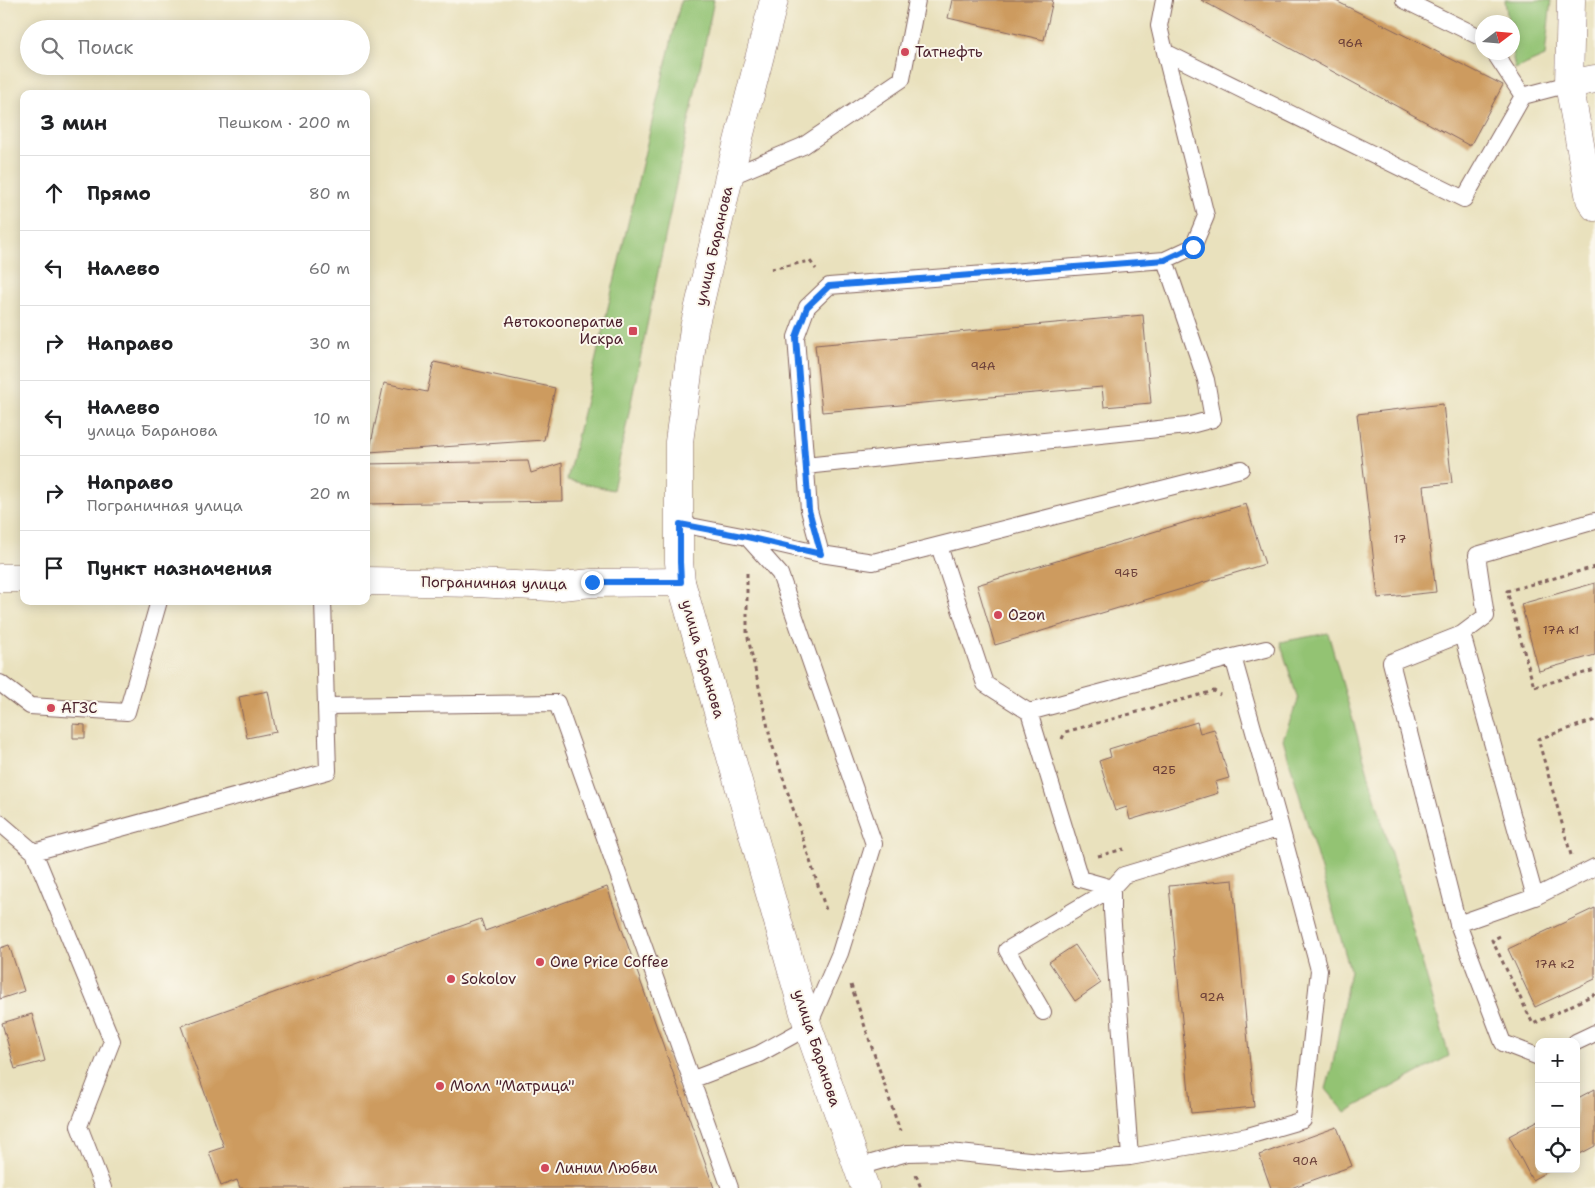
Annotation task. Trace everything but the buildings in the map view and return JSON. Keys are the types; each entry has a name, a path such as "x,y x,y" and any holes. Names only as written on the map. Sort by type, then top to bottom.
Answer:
{"main road":[{"name":"улица Баранова","path":"774,0 729,177 693,337 679,442 681,582 808,1027 861,1177"},
{"path":"1571,0 1582,82 1590,199 1595,208"},
{"path":"0,578 20,578"},
{"name":"Пограничная улица","path":"370,582 478,583 551,587 592,582 681,582"}],"lane":[{"path":"729,177 803,146 902,79 917,0"},
{"path":"821,554 809,510 796,337 807,307 829,286 1165,260 1193,247 1206,216 1159,26 1164,0"},
{"path":"1404,0 1475,35"},
{"path":"1165,52 1464,199 1523,96 1582,82"},
{"path":"1499,60 1523,96"},
{"path":"805,466 1177,427 1213,419 1206,380 1165,260"},
{"path":"680,524 821,554 873,562 1241,469"},
{"path":"1535,1055 1503,1042 1458,924 1391,662 1462,634 1486,616 1477,555 1595,521"},
{"path":"691,1080 759,1054 808,1027 840,952 874,844 780,574 747,537"},
{"path":"939,546 985,684 1028,712 1080,879 1112,888"},
{"path":"0,683 30,706 127,712 158,605"},
{"path":"34,852 328,771 322,605"},
{"path":"1462,634 1535,897"},
{"path":"1028,712 1266,648"},
{"path":"861,1177 908,1153 950,1152 1058,1163 1130,1157 1248,1136 1303,1120 1318,970 1281,828 1233,657"},
{"path":"326,706 557,702 730,1188"},
{"path":"0,823 34,852 112,1041 78,1126 103,1188"},
{"path":"1043,1012 1007,950 1112,888 1124,875 1281,828"},
{"path":"1458,924 1535,897 1595,867"},
{"path":"1112,888 1112,911 1130,1157"},
{"path":"1580,1040 1595,1034"}],"path":[{"path":"771,269 810,261 829,286"},
{"path":"747,537 747,633 771,741 840,952 921,1188"},
{"path":"1595,568 1507,591 1534,687 1595,670"},
{"path":"1058,746 1065,732 1214,691 1226,699"},
{"path":"1572,860 1538,739 1595,720"},
{"path":"1093,850 1098,856 1126,848"},
{"path":"1500,936 1492,940 1533,1024 1595,994"}],"green space":[{"path":"681,0 714,0 613,490 567,480"},
{"path":"1505,0 1551,0 1545,56 1515,69 1513,60 1520,60 1520,15 1507,15"},
{"path":"1328,633 1449,1056 1345,1112 1326,1089 1333,1063 1350,970 1283,739 1298,700 1280,642"}],"place":[{"name":"Татнефть","path":"905,52"},
{"name":"Автокооператив Искра","path":"633,331"},
{"name":"Ozon","path":"998,615"},
{"name":"АГЗС","path":"51,708"},
{"name":"One Price Coffee","path":"540,962"},
{"name":"Sokolov","path":"451,979"},
{"name":"Молл \"Матрица\"","path":"440,1086"},
{"name":"Линии Любви","path":"545,1168"}],"route":[{"path":"592,582 681,582 680,524 821,554 809,510 796,337 807,307 829,286 1165,260 1193,247"}]}
